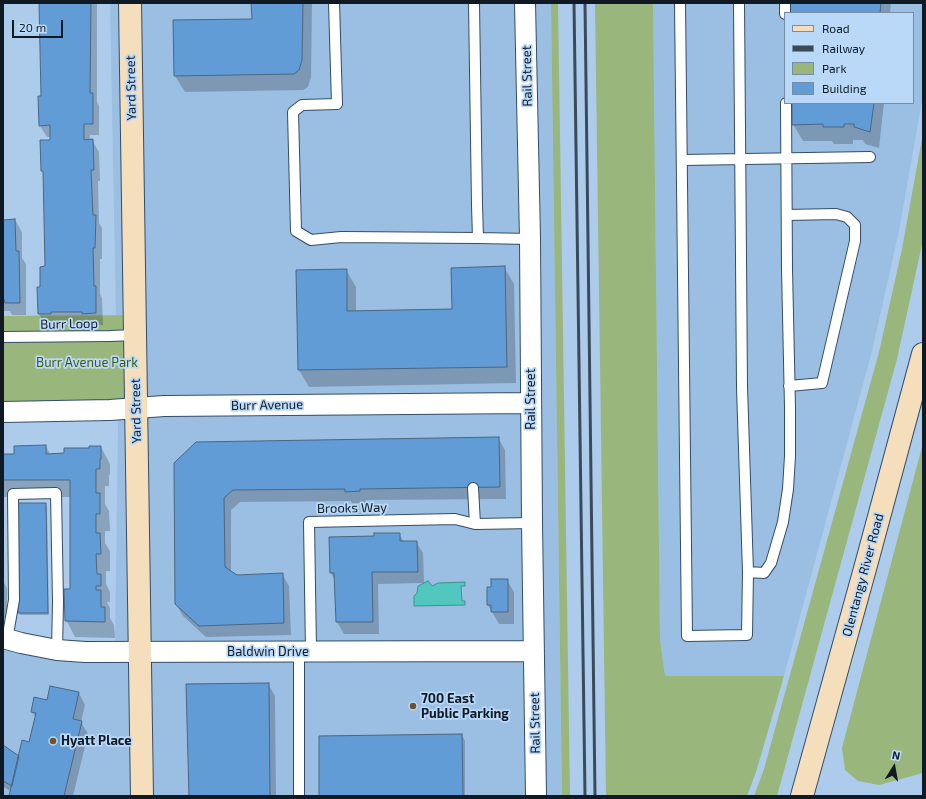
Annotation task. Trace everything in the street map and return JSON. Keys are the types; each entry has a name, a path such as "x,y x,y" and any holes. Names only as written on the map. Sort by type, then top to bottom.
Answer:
{"street":[{"name":"Yard Street","path":"130,3 142,796"},
{"name":"Rail Street","path":"525,3 530,239 536,796"},
{"name":"Olentangy River Road","path":"802,796 923,354"},
{"name":"Burr Avenue","path":"3,412 110,410 172,406 531,403"},
{"name":"Baldwin Drive","path":"5,639 21,644 57,650 86,652 534,651"}],"lane":[{"path":"334,3 337,104 302,105 293,112 296,231 311,240 340,237 530,239"},
{"path":"474,3 476,205 478,238"},
{"path":"680,3 687,636 747,636 748,572 742,387 739,3"},
{"path":"748,572 764,573 771,563 783,522 788,482 790,456 786,104"},
{"path":"682,160 870,157"},
{"path":"787,215 836,214 848,217 855,225 855,241 822,383 789,386"},
{"name":"Burr Loop","path":"3,337 136,335"},
{"path":"473,488 475,524 532,523"},
{"path":"5,639 14,600 13,494 56,493 58,602 57,650"},
{"name":"Brooks Way","path":"305,652 309,522 455,519 475,524"},
{"path":"298,796 305,652"}],"shaded area":[{"path":"110,3 551,3 562,796 3,796 3,627 50,639 115,642 118,427"},
{"path":"653,3 923,3 923,95 899,231 872,351 784,676 665,676 660,639"},
{"path":"428,581 432,586 438,583 465,582 465,586 461,586 462,601 465,601 465,605 414,606 414,596 417,593 418,586"}],"green space":[{"path":"551,3 558,3 570,796 562,796"},
{"path":"595,3 653,3 660,639 665,676 784,676 756,772 747,796 606,796"},
{"path":"923,133 923,240 897,359 777,796 754,796 764,769 879,352 902,249"},
{"name":"Burr Avenue Park","path":"135,315 136,408 3,412 3,316"},
{"path":"923,443 923,773 879,785 858,781 845,770 842,748"}],"building":[{"path":"39,3 91,3 90,93 93,93 93,124 84,124 84,140 93,139 94,170 91,170 93,215 96,215 95,248 93,248 94,286 96,286 96,313 82,314 82,312 51,312 51,314 38,314 37,287 40,287 40,267 45,266 43,171 41,171 40,140 50,140 50,125 39,126 38,96 41,96"},
{"path":"251,3 303,3 302,60 299,70 294,74 174,76 173,20 252,19"},
{"path":"790,3 881,3 880,12 790,12"},
{"path":"792,104 874,104 870,132 854,127 854,124 844,124 844,127 823,127 823,124 792,125"},
{"path":"15,219 16,251 19,251 20,303 5,303 3,299 3,220"},
{"path":"505,266 507,367 298,370 296,270 347,269 347,311 452,309 451,268"},
{"path":"499,437 500,487 360,489 360,491 345,492 345,489 233,490 224,498 225,567 237,575 283,573 284,623 199,626 175,604 174,463 196,442"},
{"path":"46,445 46,454 64,453 64,448 89,448 89,446 101,446 100,469 96,469 96,493 100,493 100,514 96,514 96,533 100,533 101,554 96,554 97,574 101,574 101,586 96,586 96,590 101,590 101,607 105,607 105,622 65,621 64,589 70,589 70,480 3,480 3,454 14,454 14,446"},
{"path":"15,503 46,503 48,613 18,613"},
{"path":"374,533 400,533 400,541 417,541 418,572 372,572 373,622 336,622 334,573 330,573 329,537 374,536"},
{"path":"491,579 508,579 508,612 491,612 491,605 487,605 487,587 491,587"},
{"path":"269,683 270,796 189,796 186,684"},
{"name":"Hyatt Place","path":"50,686 79,692 73,719 82,721 64,796 9,796 22,740 29,742 36,713 31,712 34,697 47,700"},
{"path":"462,734 463,796 319,796 319,736"},
{"path":"3,745 19,756 12,786 3,781"}],"railway":[{"path":"574,3 585,796"},
{"path":"585,3 595,796"}],"place":[{"name":"700 East Public Parking","path":"413,706"},
{"name":"Hyatt Place","path":"53,741"}]}
